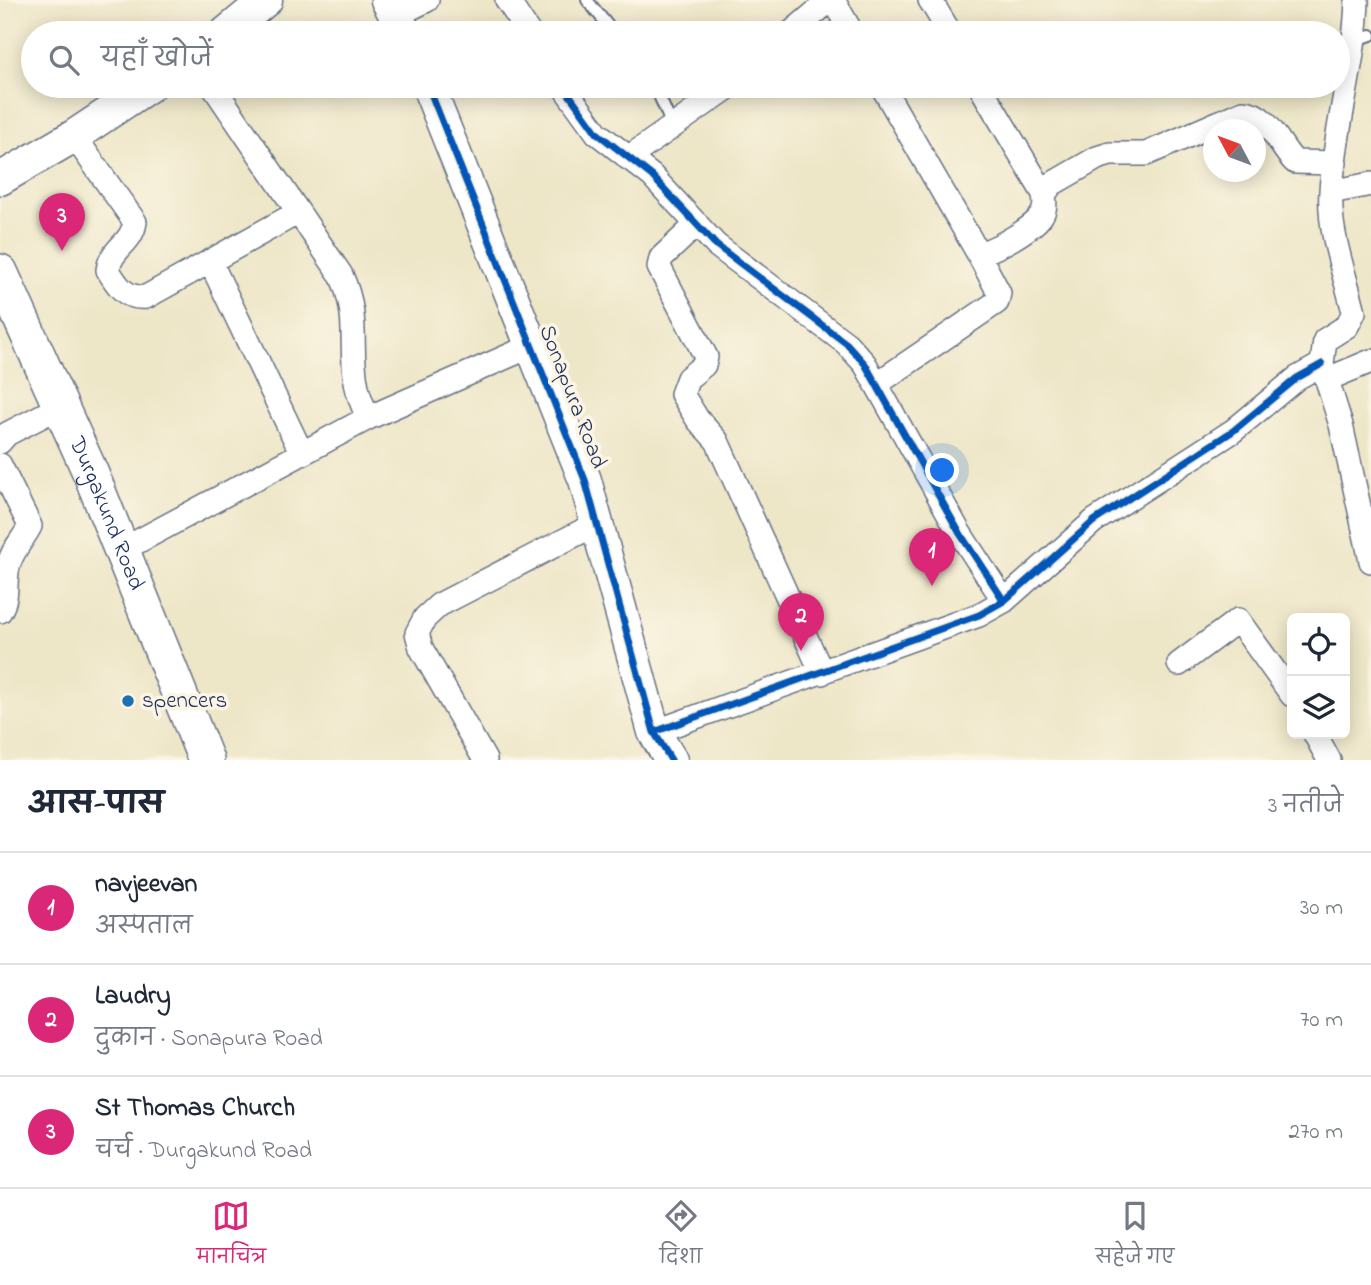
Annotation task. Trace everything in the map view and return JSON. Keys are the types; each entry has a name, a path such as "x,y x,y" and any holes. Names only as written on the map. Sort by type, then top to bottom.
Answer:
{"main road":[{"name":"Durgakund Road","path":"0,272 122,550 206,760"}],"street":[{"path":"241,21 267,0"},
{"path":"396,16 427,0"},
{"path":"507,0 521,21"},
{"path":"806,21 831,0 844,21"},
{"path":"930,0 943,21"},
{"path":"1350,96 1363,37 1357,0"},
{"path":"0,179 74,136 131,98"},
{"path":"221,98 341,275 355,314 357,388 368,418"},
{"name":"Sonapura Road","path":"433,98 585,480 654,732 671,760"},
{"path":"572,98 597,133 652,176 736,262 846,344 878,383 959,531 1004,601"},
{"path":"628,158 714,98"},
{"path":"878,383 997,302 999,293 890,98"},
{"path":"978,253 987,252 1034,224 1045,208 1044,194 987,98"},
{"path":"1349,98 1331,192 1332,221 1354,312 1347,326 1325,340 1325,371 1371,561"},
{"path":"1044,194 1052,184 1097,158 1110,154 1146,154 1243,112 1253,112 1262,118 1295,162 1335,163"},
{"path":"74,136 135,222 133,234 109,260 108,271 125,294 135,298 146,297 297,213"},
{"path":"1331,192 1371,184"},
{"path":"697,224 661,258 659,267 706,358 698,373 688,378 682,394 698,421 718,441 821,673"},
{"path":"210,261 302,454"},
{"path":"122,550 368,418 531,346"},
{"path":"654,732 955,625 1004,601 1094,522 1233,431 1297,378 1371,361"},
{"path":"0,442 7,433 59,407"},
{"path":"0,465 30,526 7,568 7,600 0,611"},
{"path":"485,760 421,648 417,633 425,618 439,605 596,524"},
{"path":"1179,664 1238,620 1287,688"},
{"path":"1318,739 1328,760"}],"lane":[{"path":"587,0 604,21"},
{"path":"660,98 673,129"}],"cycle path":[{"path":"433,98 585,480 654,732 671,760"},
{"path":"572,98 597,133 652,176 716,245 847,344 865,364 959,532 1004,601"},
{"path":"654,732 979,615 1004,601 1094,521 1233,431 1297,378 1322,364"}],"place":[{"name":"St Thomas Church","path":"62,251"},
{"name":"navjeevan","path":"932,586"},
{"name":"Laudry","path":"801,651"},
{"name":"spencers","path":"128,701"}]}
